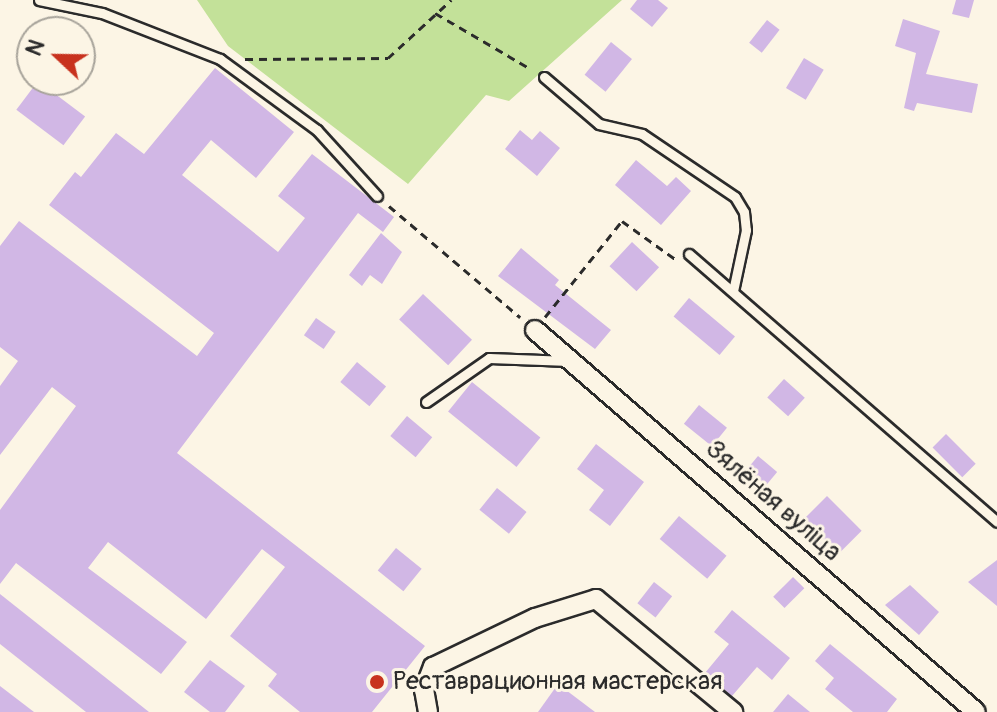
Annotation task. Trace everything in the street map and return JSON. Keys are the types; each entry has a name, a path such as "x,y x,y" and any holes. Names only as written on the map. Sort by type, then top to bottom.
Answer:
{"street":[{"name":"Зялёная вуліца","path":"535,330 976,712"},
{"path":"428,712 424,690 433,667 535,618 596,599 733,712"}],"lane":[{"path":"39,0 50,6 102,13 220,59 317,130 377,196"},
{"path":"50,6 65,0"},
{"path":"544,77 599,124 642,134 735,197 744,212 746,230 733,291"},
{"path":"689,254 997,522"},
{"path":"426,402 489,358 571,361"}],"path":[{"path":"220,59 388,58 451,0"},
{"path":"435,13 544,77"},
{"path":"377,196 535,330 622,221 675,259 689,254"}],"green space":[{"path":"197,0 622,0 509,101 486,95 408,184 228,46"}],"building":[{"path":"637,0 658,0 668,8 652,27 630,9"},
{"path":"956,0 974,0 969,18 952,14"},
{"path":"903,19 940,31 926,74 978,84 972,113 917,103 914,111 904,108 916,53 895,46"},
{"path":"767,20 780,30 762,53 749,43"},
{"path":"611,42 632,59 606,92 585,75"},
{"path":"804,58 824,70 806,100 786,88"},
{"path":"215,68 294,132 256,178 211,140 182,175 278,252 305,218 278,196 312,154 394,217 383,232 358,213 177,453 425,646 372,712 300,712 268,686 277,674 230,636 285,567 262,549 206,619 108,542 88,568 187,642 161,674 16,563 0,584 0,510 76,406 52,387 0,455 0,386 18,361 0,347 0,246 19,221 197,356 214,333 49,205 75,172 81,177 116,133 144,154"},
{"path":"27,96 58,96 85,117 63,145 16,110"},
{"path":"520,130 532,140 540,131 560,148 537,176 505,149"},
{"path":"636,160 667,186 676,177 691,191 661,225 615,185"},
{"path":"381,233 402,252 382,284 370,275 362,286 349,275"},
{"path":"632,242 659,267 637,291 609,266"},
{"path":"521,248 559,280 555,285 611,330 595,349 498,276"},
{"path":"423,294 472,340 448,365 399,320"},
{"path":"689,298 735,337 720,355 674,316"},
{"path":"316,318 336,332 324,349 304,335"},
{"path":"357,362 386,386 369,406 340,382"},
{"path":"784,379 805,398 788,416 767,398"},
{"path":"472,382 540,437 516,467 448,412"},
{"path":"699,405 727,428 712,446 684,424"},
{"path":"407,416 432,437 416,457 390,436"},
{"path":"946,434 976,464 962,477 933,447"},
{"path":"596,444 644,482 610,526 589,510 604,490 577,469"},
{"path":"758,456 777,472 762,490 743,474"},
{"path":"497,488 527,512 509,534 479,510"},
{"path":"827,496 862,531 830,562 795,528"},
{"path":"679,516 726,556 707,579 660,539"},
{"path":"396,548 422,569 403,591 378,571"},
{"path":"997,560 997,606 968,582"},
{"path":"793,577 804,588 785,608 773,597"},
{"path":"654,582 672,596 656,617 637,603"},
{"path":"910,585 939,612 919,635 885,605"},
{"path":"0,594 149,712 86,712 0,644"},
{"path":"732,610 790,658 772,680 757,667 732,696 705,673 729,644 714,632"},
{"path":"830,644 897,699 887,712 853,712 825,689 834,678 815,661"},
{"path":"210,660 245,686 225,712 210,712 184,692"},
{"path":"558,684 595,712 538,712"},
{"path":"0,686 34,712 0,712"},
{"path":"788,694 810,712 773,712"}],"place":[{"name":"Реставрационная мастерская","path":"377,682"}]}
